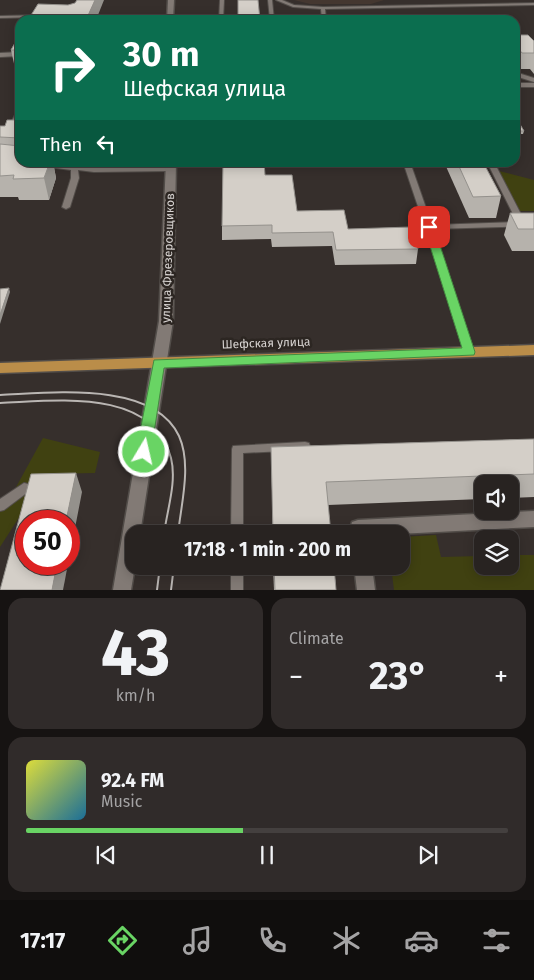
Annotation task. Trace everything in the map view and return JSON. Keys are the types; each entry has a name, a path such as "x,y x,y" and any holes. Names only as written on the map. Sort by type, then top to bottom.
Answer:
{"main road":[{"path":"170,15 171,0"},
{"name":"улица Фрезеровщиков","path":"122,590 166,321 171,167"},
{"name":"Шефская улица","path":"0,368 534,350"},
{"path":"410,525 534,519"},
{"path":"364,575 366,590"}],"lane":[{"path":"221,15 222,0"},
{"path":"270,0 272,15"},
{"path":"278,0 293,6 323,8 534,4"},
{"path":"458,0 462,5"},
{"path":"323,8 324,15"},
{"path":"0,17 15,17"},
{"path":"0,55 15,54"},
{"path":"520,76 534,80"},
{"path":"520,85 534,85"},
{"path":"0,131 10,130 15,120"},
{"path":"65,167 94,170 152,167"},
{"path":"408,167 469,352"},
{"path":"493,167 522,224"},
{"path":"66,207 75,178 74,168"},
{"path":"429,227 534,224"},
{"path":"237,525 237,449 305,446"},
{"path":"0,506 24,488"},
{"path":"237,575 237,590"}],"shaded area":[{"path":"294,0 384,0 371,4 310,4"},
{"path":"499,171 534,180 534,211 520,211"},
{"path":"43,438 100,452 95,473 47,474 24,510 15,510 15,524 0,547 0,504 15,489"},
{"path":"436,535 441,557 474,556 474,575 519,575 519,555 534,555 534,590 394,590 392,575 410,575 410,536"}],"building":[{"path":"77,0 95,0 88,15 31,15 38,4 68,5 75,3"},
{"path":"238,0 258,0 260,15 238,15"},
{"path":"520,35 528,35 534,41 534,53 522,53 520,50"},
{"path":"7,120 15,120 15,138 0,137 0,126 5,126"},
{"path":"0,144 15,146 15,167 48,167 44,178 13,179 14,175 0,176"},
{"path":"223,167 264,167 265,175 292,175 297,211 344,210 348,229 411,227 418,249 336,250 333,232 272,233 272,225 222,226"},
{"path":"459,167 486,167 501,196 473,197"},
{"path":"510,213 534,213 534,229 518,229"},
{"path":"9,288 0,315 0,289"},
{"path":"534,439 534,474 326,482 330,525 273,525 271,447"},
{"path":"76,473 68,510 21,510 31,474"},
{"path":"15,534 15,575 55,575 52,590 0,590"},
{"path":"274,575 335,575 336,590 275,590"}],"tram line":[{"path":"0,395 72,392 99,394 124,398 147,406 166,418 179,436 185,459 185,485 179,525"},
{"path":"0,403 48,401 100,403 124,409 145,419 161,435 173,467 166,525"},
{"path":"157,590 159,575"},
{"path":"171,590 173,575"}],"route":[{"path":"144,452 159,364 469,352 429,227"}]}
